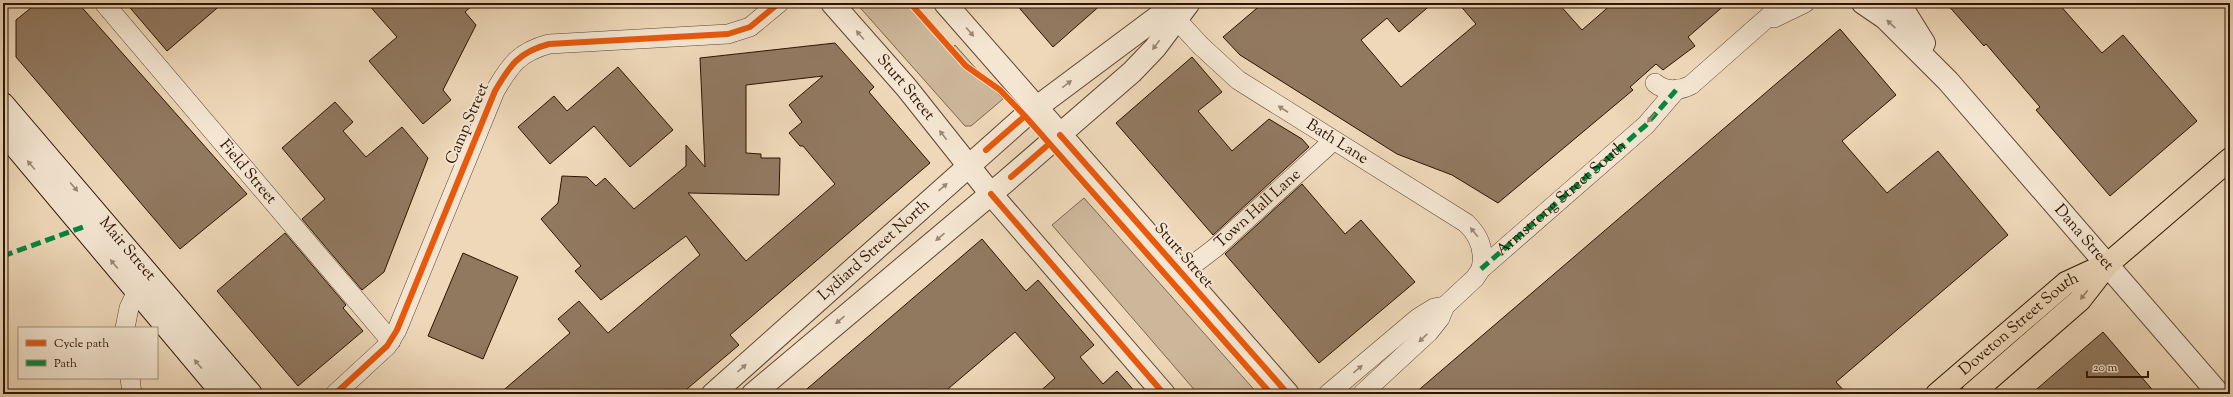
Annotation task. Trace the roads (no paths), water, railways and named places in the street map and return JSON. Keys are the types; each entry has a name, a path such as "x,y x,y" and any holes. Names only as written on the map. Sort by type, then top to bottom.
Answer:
{"highway":[{"name":"Doveton Street South","path":"1972,394 2080,300 2108,264 2230,159"},
{"name":"Doveton Street South","path":"1937,394 2066,283 2108,264"}],"street":[{"name":"Field Street","path":"104,3 391,341"},
{"name":"Camp Street","path":"334,394 391,341 397,330 495,91 506,73 523,54 531,49 548,44 728,34 750,27 779,3"},
{"name":"Sturt Street","path":"832,3 906,88 991,194 1164,394"},
{"name":"Sturt Street","path":"945,3 1181,274 1288,394"},
{"name":"Armstrong Street South","path":"1362,394 1429,332 1440,318 1445,306 1475,278 1481,269 1646,125 1686,86 1758,27 1784,3"},
{"name":"Armstrong Street South","path":"1758,27 1805,3"},
{"name":"Dana Street","path":"1862,3 1885,18 1948,81 2219,394"},
{"name":"Dana Street","path":"1899,3 1948,81"},
{"name":"Lydiard Street North","path":"713,394 968,165 1036,107 1178,9"},
{"name":"Lydiard Street North","path":"753,394 991,194 1139,65 1178,9"},
{"name":"Bath Lane","path":"1178,9 1229,73 1472,229 1480,241 1482,254 1481,269"},
{"path":"1655,83 1665,89 1686,86"},
{"name":"Mair Street","path":"3,104 252,394"},
{"name":"Mair Street","path":"3,132 223,394"},
{"name":"Town Hall Lane","path":"1181,274 1215,248 1333,141"},
{"path":"125,327 129,308 137,291"},
{"name":"Armstrong Street South","path":"1328,394 1418,318 1434,308 1445,306"},
{"path":"130,379 132,394"}]}
